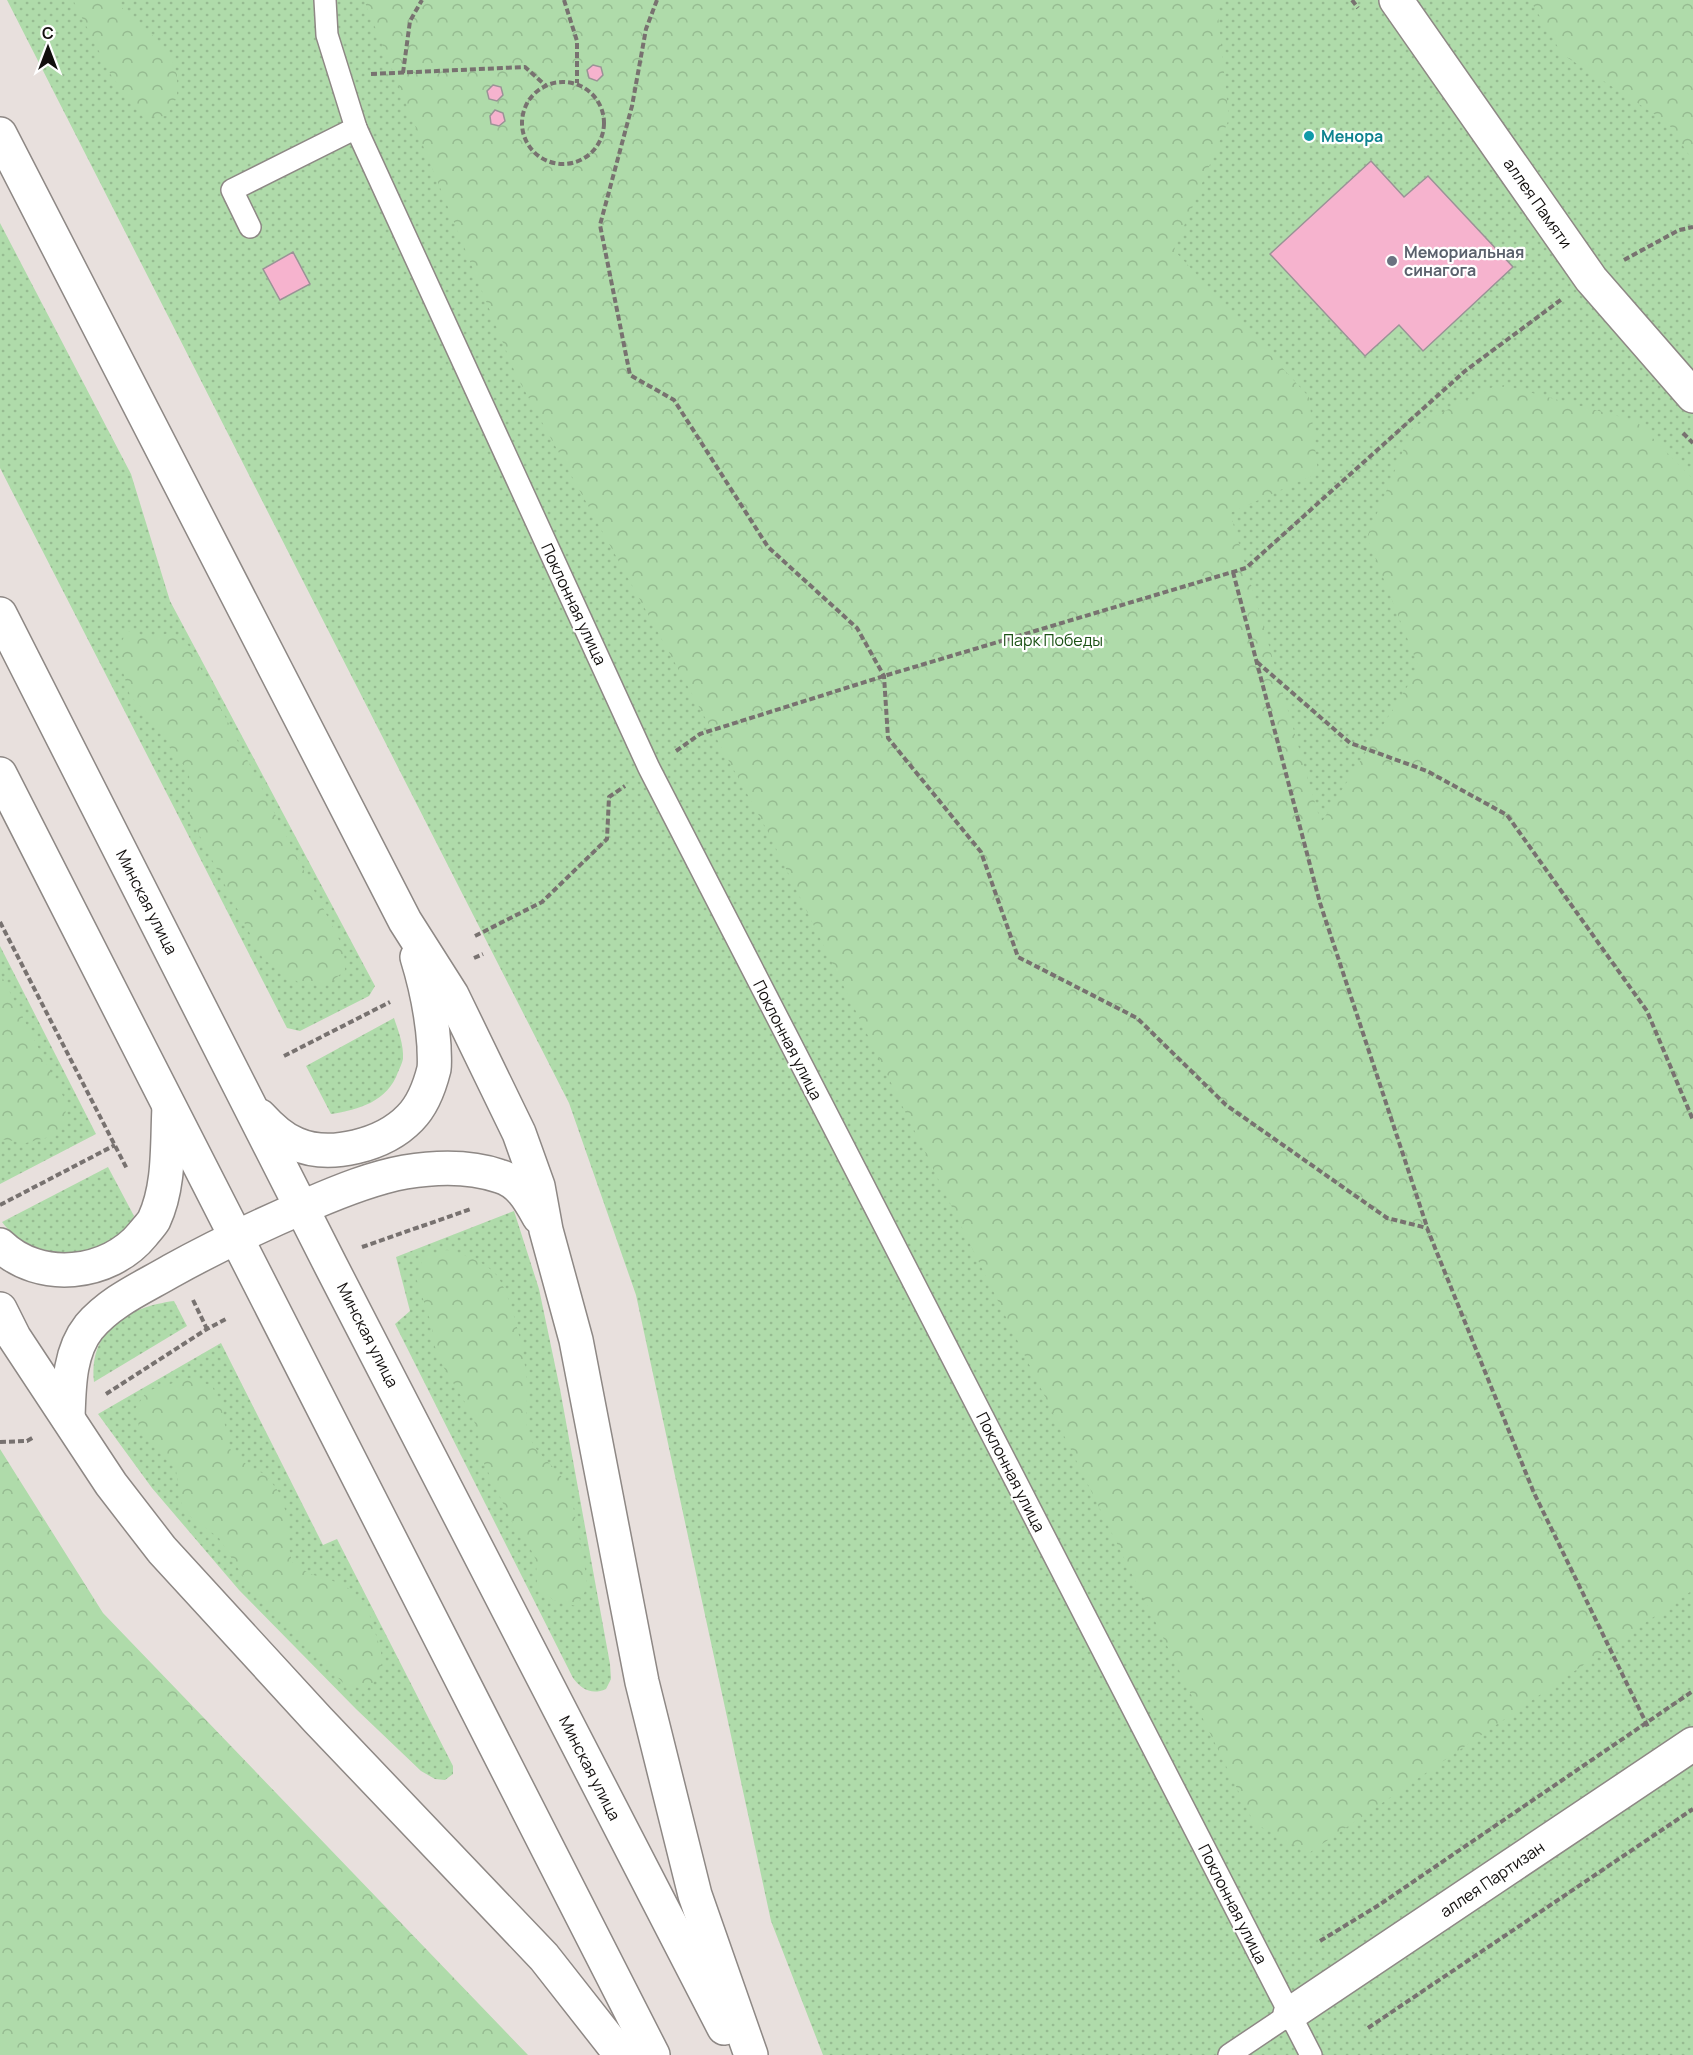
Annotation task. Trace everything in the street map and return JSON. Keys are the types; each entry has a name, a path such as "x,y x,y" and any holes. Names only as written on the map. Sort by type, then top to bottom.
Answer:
{"main road":[{"name":"аллея Памяти","path":"1396,0 1591,279 1693,396"},
{"path":"0,134 405,921 452,995 519,1133 538,1186 546,1230 576,1341 642,1682 696,1894 751,2055"},
{"name":"Минская улица","path":"0,614 302,1208 738,2055"},
{"path":"0,774 653,2055"},
{"path":"250,1105 273,1131 296,1145 327,1151 357,1147 382,1139 410,1118 426,1091 435,1066 433,1028 425,984 405,921"},
{"path":"0,1245 11,1256 42,1268 74,1270 108,1262 133,1246 154,1221 166,1181 169,1105"},
{"path":"68,1418 69,1385 75,1353 90,1326 112,1304 236,1237 344,1190 404,1172 441,1169 476,1170 501,1176 518,1185 524,1191 546,1230"},
{"path":"0,1309 14,1337 111,1484 162,1550 318,1720 544,1957 621,2055"},
{"name":"аллея Партизан","path":"1290,2014 1693,1744"}],"lane":[{"name":"Поклонная улица","path":"325,0 327,35 356,128 649,768 1311,2055"},
{"path":"250,227 232,190 356,128"},
{"path":"1229,2055 1290,2014"}],"path":[{"path":"403,73 410,21 422,0"},
{"path":"564,0 578,41 578,83"},
{"path":"657,0 646,29 632,106 600,225 630,375 674,400 768,547 856,628 884,675 888,738 981,852 1018,957 1137,1018 1226,1105 1387,1218 1427,1228"},
{"path":"340,75 525,67 545,85"},
{"path":"561,81 578,83 591,92 601,105 605,122 602,138 593,152 580,161 564,165 548,162 534,153 524,140 520,124 524,108 532,94 545,85 561,81"},
{"path":"700,734 884,675 1246,568 1465,371 1591,279 1679,230 1693,227"},
{"path":"1233,572 1320,903 1427,1228 1534,1493 1665,1763"},
{"path":"1256,661 1350,743 1427,771 1508,815 1647,1011 1693,1120"},
{"path":"475,936 542,902 607,839 609,797"},
{"path":"0,922 115,1145 0,1204"},
{"path":"284,1056 393,1000"},
{"path":"356,1250 474,1208"},
{"path":"191,1297 207,1329"},
{"path":"98,1400 207,1329 228,1318"},
{"path":"0,1442 27,1441"},
{"path":"1320,1941 1379,1905 1693,1691"},
{"path":"1368,2028 1693,1809"}],"green space":[{"name":"Парк Победы","path":"7,0 1693,0 1693,2055 823,2055 771,1921 636,1295 569,1103"},
{"path":"73,0 115,0 139,26 156,38 171,57 177,75 177,97 167,116 143,117 112,77"},
{"path":"364,0 1221,0 1217,6 1229,119 1174,250 1309,397 1318,473 1230,513 1321,823 1419,668 1367,537 1413,427 1499,384 1636,421 1693,479 1693,1590 1309,1853 1254,1823 767,830 516,375"},
{"path":"1530,0 1693,0 1693,161 1668,123 1562,54"},
{"path":"0,223 131,474 170,601 375,986 369,996 300,1031 287,1028 0,468"},
{"path":"127,631 148,637 171,633 189,646 344,949 345,970 328,985 301,984 263,959 190,817 189,771 172,753 163,730 130,696 117,651"},
{"path":"0,946 96,1134 0,1184"},
{"path":"0,973 65,1100 66,1123 49,1137 26,1143 0,1139"},
{"path":"394,1018 403,1059 393,1082 380,1097 362,1107 331,1114 306,1066"},
{"path":"108,1167 134,1216 122,1231 106,1242 89,1249 70,1252 51,1251 32,1246 16,1236 2,1222"},
{"path":"514,1211 539,1289 560,1389 610,1664 611,1679 606,1689 596,1692 580,1686 573,1678 395,1324 410,1311 396,1257"},
{"path":"447,1250 488,1267 498,1277 508,1299 518,1330 524,1362 528,1432 535,1447 564,1480 573,1505 587,1586 576,1606 553,1600 537,1584 536,1560 525,1538 511,1520 480,1455 478,1431 469,1409 444,1368 435,1347 431,1323 416,1278 424,1256"},
{"path":"174,1301 187,1326 94,1382 94,1364 98,1348 114,1324 141,1309"},
{"path":"221,1343 323,1545 337,1539 453,1766 453,1774 445,1780 435,1779 421,1771 356,1709 239,1590 152,1488 98,1414"},
{"path":"190,1378 212,1386 221,1406 230,1449 247,1465 266,1475 281,1495 287,1517 287,1539 292,1562 310,1574 331,1580 352,1590 367,1607 381,1651 382,1673 367,1689 345,1685 244,1578 219,1538 183,1511 175,1465 160,1447 140,1431 135,1409 147,1391"},
{"path":"0,1449 103,1613 528,2055 0,2055"}],"building":[{"path":"593,65 601,67 603,75 597,81 589,78 587,70"},
{"path":"493,85 501,87 503,95 497,101 489,99 487,91"},
{"path":"495,110 503,113 505,121 499,126 491,124 490,116"},
{"name":"Мемориальная синагога","path":"1371,161 1404,197 1428,176 1513,267 1423,351 1399,325 1365,356 1270,254"},
{"path":"293,252 310,284 280,300 263,269"}],"place":[{"name":"Менора","path":"1309,136"},
{"name":"Мемориальная синагога","path":"1392,261"}]}
